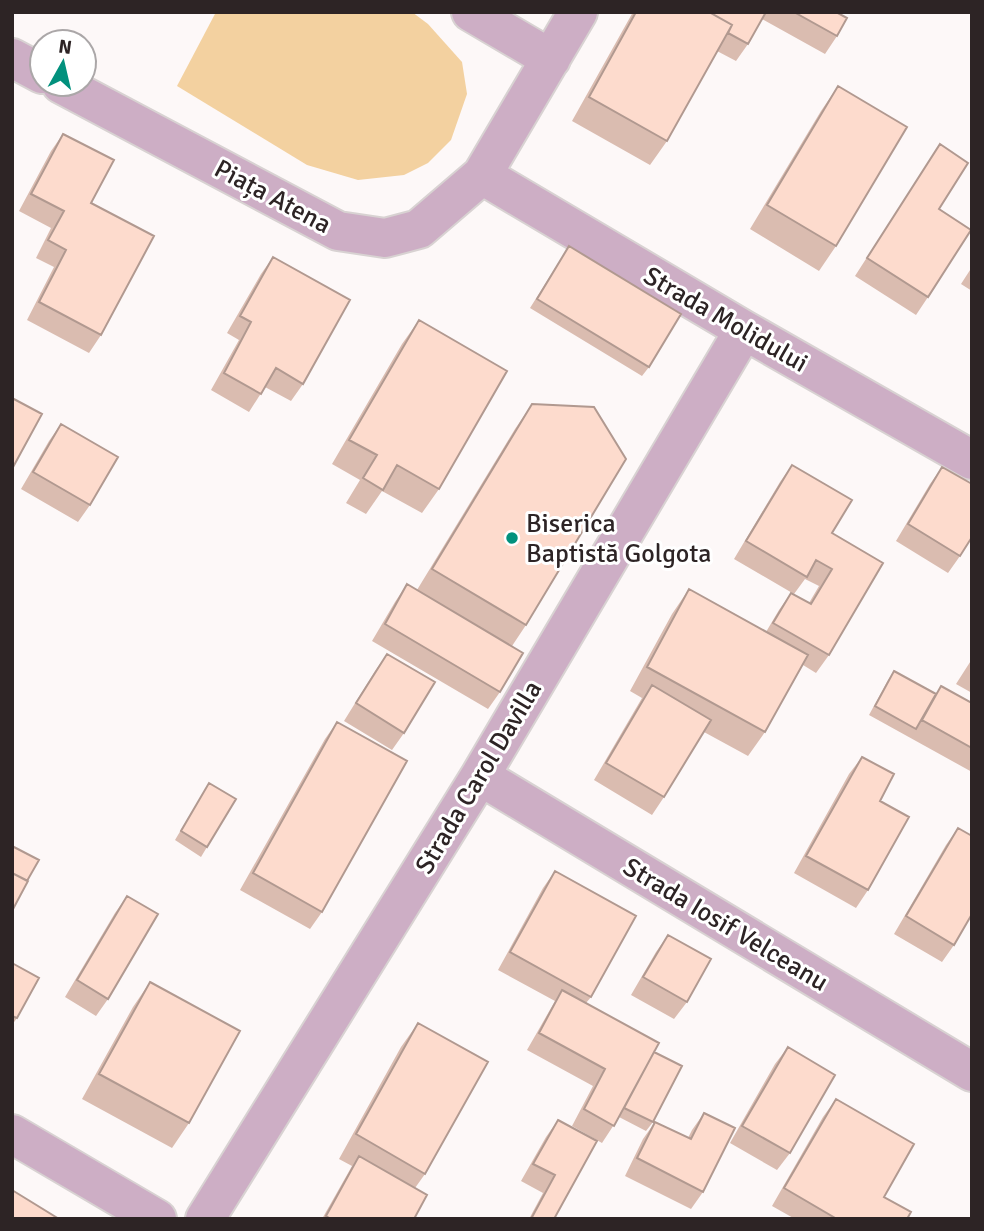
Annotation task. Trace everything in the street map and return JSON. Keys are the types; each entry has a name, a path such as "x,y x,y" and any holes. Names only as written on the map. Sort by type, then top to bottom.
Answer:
{"street":[{"path":"471,12 551,60"},
{"path":"482,175 578,12"},
{"path":"12,58 28,67"},
{"name":"Piața Atena","path":"87,98 338,231 385,238 419,229 482,175"},
{"name":"Strada Molidului","path":"482,175 744,330 972,460"},
{"name":"Strada Carol Davilla","path":"205,1219 480,776 744,330"},
{"name":"Strada Iosif Velceanu","path":"480,776 972,1072"},
{"path":"12,1134 157,1219"}],"shaded area":[{"path":"216,12 412,12 428,24 462,62 467,94 451,140 428,163 404,175 358,180 307,165 177,86"}],"building":[{"path":"636,12 709,12 732,25 667,141 589,97"},
{"path":"709,12 766,12 748,44 728,33 732,25"},
{"path":"794,12 836,12 847,18 837,36"},
{"path":"838,86 907,127 836,246 767,205"},
{"path":"63,134 114,160 91,203 154,236 101,335 39,302 66,250 48,240 64,211 31,194"},
{"path":"940,144 968,163 939,209 971,230 928,297 867,258"},
{"path":"569,246 681,314 649,367 537,299"},
{"path":"273,257 350,300 303,384 276,368 261,394 224,373 251,322 240,316"},
{"path":"419,320 507,371 439,489 397,465 383,490 363,478 377,455 349,440"},
{"path":"12,398 42,414 12,469"},
{"name":"Biserica Baptistă Golgota","path":"532,404 594,407 626,459 526,625 432,569"},
{"path":"61,424 118,457 90,505 33,472"},
{"path":"792,465 852,500 832,533 883,563 829,655 773,623 791,593 811,604 832,569 816,560 807,577 746,541"},
{"path":"942,467 972,484 972,537 960,556 908,524"},
{"path":"407,584 523,653 500,692 385,624"},
{"path":"689,589 808,655 765,732 647,667"},
{"path":"387,654 435,682 404,733 356,703"},
{"path":"894,671 936,694 916,729 875,706"},
{"path":"652,685 711,720 664,797 606,763"},
{"path":"941,686 972,703 972,748 922,720"},
{"path":"337,722 407,761 322,912 253,873"},
{"path":"862,757 894,774 880,801 909,817 868,890 806,856"},
{"path":"209,783 236,799 207,847 181,831"},
{"path":"958,828 972,836 972,914 954,945 906,916"},
{"path":"12,846 39,860 27,881 12,873"},
{"path":"555,871 636,916 591,997 510,952"},
{"path":"12,873 28,881 12,911"},
{"path":"127,896 158,914 108,999 77,980"},
{"path":"668,935 711,959 687,1002 643,977"},
{"path":"12,963 39,978 17,1018 12,1016"},
{"path":"150,982 240,1031 189,1123 99,1074"},
{"path":"562,990 659,1043 614,1126 584,1109 605,1069 539,1033"},
{"path":"418,1023 488,1062 425,1174 356,1134"},
{"path":"788,1047 835,1075 790,1153 742,1126"},
{"path":"654,1052 682,1066 653,1122 624,1108"},
{"path":"836,1099 914,1144 884,1197 911,1212 907,1219 837,1219 784,1188"},
{"path":"704,1113 735,1128 703,1192 637,1158 655,1122 691,1139"},
{"path":"558,1120 597,1141 554,1219 531,1219 555,1175 533,1164"},
{"path":"359,1156 427,1195 414,1219 331,1219 326,1216"},
{"path":"12,1190 59,1219 12,1219"}],"place":[{"name":"Biserica Baptistă Golgota","path":"512,538"}]}
